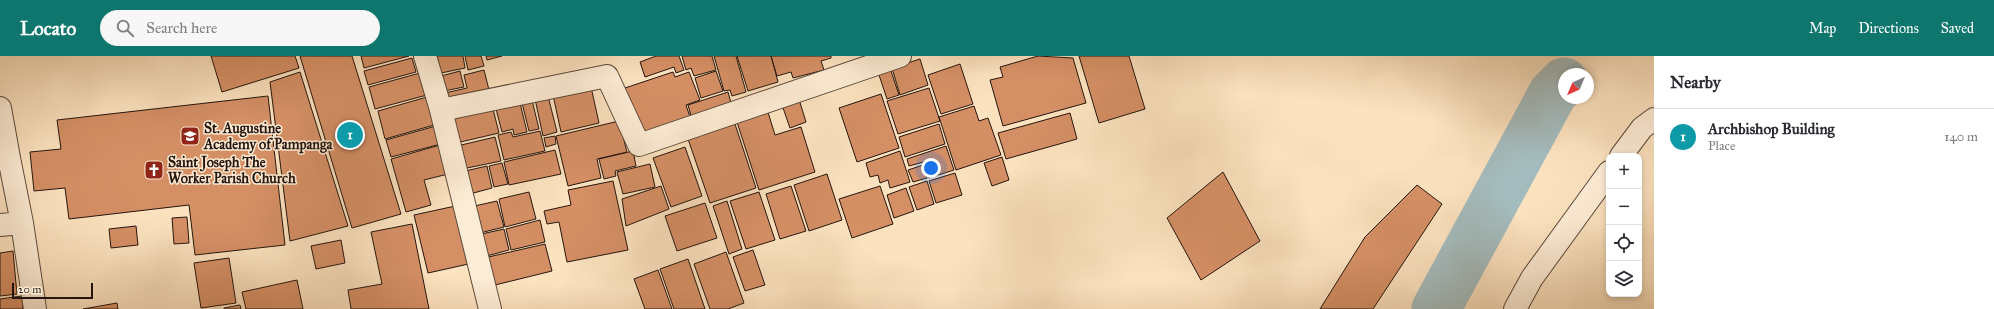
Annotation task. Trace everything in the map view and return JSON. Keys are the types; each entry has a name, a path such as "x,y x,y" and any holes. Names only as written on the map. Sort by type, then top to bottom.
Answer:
{"street":[{"path":"425,56 441,110 490,309"},
{"path":"441,110 607,76 639,145 900,56"},
{"path":"0,108 4,158 22,222 35,309"},
{"path":"1623,153 1642,128 1654,119"},
{"path":"1515,309 1532,278 1606,176"},
{"path":"0,225 22,222"}],"building":[{"path":"211,56 295,56 299,68 222,92"},
{"path":"300,56 352,56 401,214 352,228"},
{"path":"361,56 409,56 364,68"},
{"path":"437,56 463,56 465,68 441,73"},
{"path":"465,56 481,56 484,66 468,70"},
{"path":"486,56 502,56 487,60"},
{"path":"656,56 679,56 684,70 676,73 674,67 645,77 640,62"},
{"path":"682,56 712,56 716,70 694,76 691,68 686,70"},
{"path":"714,56 736,56 746,92 732,96 730,90 724,91"},
{"path":"737,56 771,56 778,82 748,91"},
{"path":"771,56 831,56 831,58 821,61 824,70 793,78 791,72 777,76"},
{"path":"1038,56 1073,58 1086,103 1003,126 990,80 1003,77 1000,67"},
{"path":"1079,56 1129,56 1145,109 1099,123"},
{"path":"412,58 416,72 368,85 364,71"},
{"path":"920,59 928,85 900,95 892,68"},
{"path":"960,64 973,104 941,114 928,75"},
{"path":"890,68 899,95 887,99 878,72"},
{"path":"484,70 493,106 451,116 445,93 467,88 464,75"},
{"path":"460,71 464,87 444,91 441,76"},
{"path":"716,71 723,91 701,98 695,78"},
{"path":"300,72 348,226 290,241 270,82"},
{"path":"673,72 675,77 689,72 700,100 686,105 690,117 639,135 622,89"},
{"path":"420,73 427,95 375,109 369,87"},
{"path":"591,87 599,123 561,132 553,95"},
{"path":"929,88 940,121 898,134 887,101"},
{"path":"728,92 731,103 691,116 688,105"},
{"path":"881,94 899,148 857,162 839,108"},
{"name":"Saint Joseph The Worker Parish Church","path":"268,96 285,245 195,255 189,205 69,219 65,188 34,191 30,152 61,149 57,120"},
{"path":"548,96 557,132 543,136 535,99"},
{"path":"798,96 806,122 790,128 781,102"},
{"path":"427,97 434,125 385,139 378,111"},
{"path":"532,100 539,129 529,131 522,103"},
{"path":"520,103 527,132 514,135 513,129 502,132 496,109"},
{"path":"974,106 979,121 988,118 1001,155 956,170 939,117"},
{"path":"493,109 499,133 456,143 450,118"},
{"path":"767,109 775,135 801,127 815,172 759,190 736,119"},
{"path":"1070,113 1077,139 1006,159 998,133"},
{"path":"619,121 627,152 597,159 601,178 568,186 556,136"},
{"path":"734,121 756,188 710,203 687,136"},
{"path":"939,124 945,144 905,157 899,137"},
{"path":"436,126 441,144 391,157 386,140"},
{"path":"540,131 545,151 504,160 498,135 511,132 513,137"},
{"path":"555,136 556,144 546,147 544,138"},
{"path":"495,137 501,161 462,169 457,146"},
{"path":"440,145 448,174 424,180 431,205 406,212 391,159"},
{"path":"946,146 954,170 929,178 924,162 909,166 907,159"},
{"path":"685,147 702,196 671,207 653,158"},
{"path":"555,150 561,174 509,185 504,162"},
{"path":"633,151 636,166 615,171 616,176 604,179 599,159"},
{"path":"900,151 910,182 890,188 888,180 880,183 878,175 870,177 866,163"},
{"path":"1002,157 1009,180 992,186 984,163"},
{"path":"502,163 508,184 494,187 489,166"},
{"path":"650,164 655,187 623,194 617,172"},
{"path":"923,165 927,178 913,182 908,170"},
{"path":"487,166 492,188 466,195 461,172"},
{"path":"1223,172 1260,241 1201,280 1167,218"},
{"path":"955,173 962,195 936,203 929,181"},
{"path":"827,174 842,220 809,231 794,185"},
{"path":"613,181 628,250 567,262 559,222 547,224 544,211 571,205 568,190"},
{"path":"927,181 934,204 917,210 909,187"},
{"path":"1417,185 1442,204 1373,309 1320,309 1365,237"},
{"path":"661,186 669,209 626,226 622,199"},
{"path":"791,186 806,231 780,239 766,194"},
{"path":"880,186 893,224 852,238 839,199"},
{"path":"906,188 914,211 894,218 887,195"},
{"path":"529,192 536,219 505,227 499,199"},
{"path":"759,192 775,240 746,249 730,201"},
{"path":"497,201 504,227 476,234 470,207"},
{"path":"727,201 742,249 729,254 713,206"},
{"path":"705,203 717,238 677,251 665,216"},
{"path":"460,205 473,263 428,273 414,215"},
{"path":"187,217 189,243 174,244 172,218"},
{"path":"540,220 545,242 511,250 506,229"},
{"path":"412,224 429,309 351,309 348,290 382,284 371,232"},
{"path":"136,226 138,245 111,248 109,229"},
{"path":"504,229 509,250 483,257 477,235"},
{"path":"341,240 345,263 316,269 311,246"},
{"path":"545,244 552,271 491,286 484,258"},
{"path":"753,250 765,285 745,291 733,257"},
{"path":"13,251 17,294 0,296 0,253"},
{"path":"726,252 744,303 728,309 710,309 694,264"},
{"path":"229,258 236,303 201,308 194,263"},
{"path":"688,259 705,309 674,309 660,269"},
{"path":"658,270 672,309 645,309 634,279"},
{"path":"297,280 303,309 246,309 242,292"},
{"path":"22,296 23,309 0,309 0,299"},
{"path":"117,303 118,309 83,309"},
{"path":"240,305 241,309 224,309 224,308"}],"waterway":[{"path":"1436,309 1553,93 1558,88"}],"place":[{"name":"Archbishop Building","path":"350,135"},
{"name":"St. Augustine Academy of Pampanga","path":"190,136"},
{"name":"Saint Joseph The Worker Parish Church","path":"154,170"}]}
